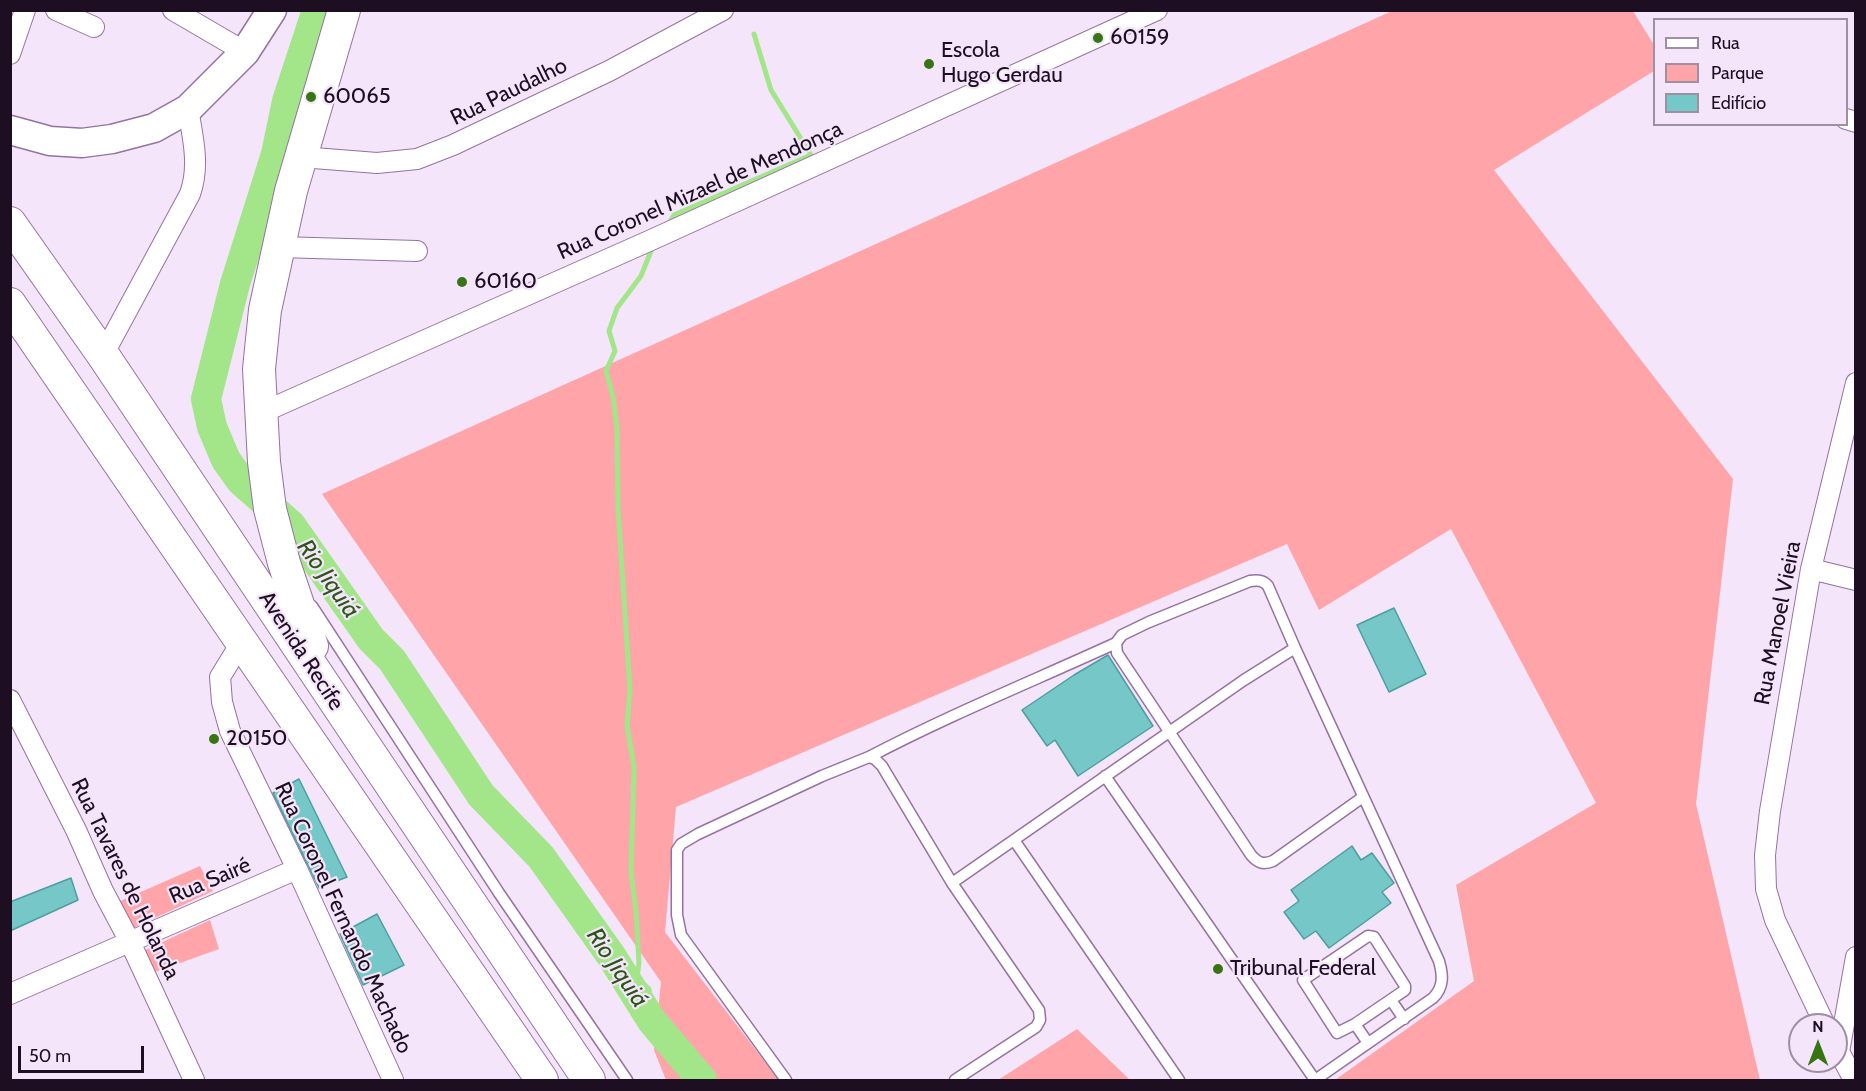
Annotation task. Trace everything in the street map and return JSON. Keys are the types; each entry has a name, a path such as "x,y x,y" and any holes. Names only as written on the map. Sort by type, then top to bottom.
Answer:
{"main road":[{"path":"328,693 284,563 270,509 264,462 259,369 265,310 291,191 344,10"},
{"name":"Avenida Recife","path":"10,223 103,355 589,1080"},
{"name":"Avenida Recife","path":"10,304 542,1080"}],"street":[{"path":"10,54 25,10"},
{"path":"56,10 94,27"},
{"path":"173,10 245,52"},
{"path":"10,130 50,141 82,143 112,139 154,128 188,109 245,52 272,10"},
{"name":"Rua Paudalho","path":"301,157 377,163 417,159 453,145 609,71 723,10"},
{"name":"Rua Coronel Mizael de Mendonça","path":"261,413 650,241 1157,10"},
{"path":"103,355 186,203 194,183 196,160 188,109"},
{"path":"279,247 417,251"},
{"name":"Rua Manoel Vieira","path":"1819,1013 1775,920 1764,875 1770,811 1811,569 1856,383"},
{"path":"1811,569 1856,580"},
{"name":"Rua Coronel Fernando Machado","path":"241,643 220,677 222,702 230,731 297,869 393,1080"},
{"name":"Rua Tavares de Holanda","path":"10,700 76,830 194,1080"},
{"name":"Rua Sairé","path":"10,994 297,869"},
{"path":"1848,1051 1856,957"}],"lane":[{"path":"284,563 499,893 627,1080"},
{"path":"786,1080 681,935 677,915 677,850 681,844 822,776 869,757 924,728 1116,643 1122,634 1257,580 1265,582 1268,586 1439,960 1442,987 1438,993 1404,1019 1315,1080 1105,776"},
{"path":"1116,643 1118,653 1169,732 1251,855 1260,864 1269,863 1282,856 1363,797"},
{"path":"952,883 1244,680 1295,648"},
{"path":"869,757 882,766 952,883 1036,1005 1040,1015 1038,1023 1031,1031 955,1080"},
{"path":"1014,840 1179,1080"},
{"path":"1371,936 1406,986 1404,991 1355,1024 1339,1033 1335,1032 1303,982 1304,979 1371,936"},
{"path":"1391,1000 1404,1019"},
{"path":"1355,1024 1368,1043"}],"green space":[{"path":"1392,11 1633,11 1653,43 1653,72 1494,170 1733,479 1696,804 1760,1080 1335,1080 1474,981 1456,885 1596,803 1451,529 1319,610 1287,544 676,807 665,932 779,1080 666,1080 654,1050 661,982 322,494"},
{"path":"200,866 213,891 129,930 118,902"},
{"path":"210,920 219,949 152,973 141,952"},
{"path":"1077,1029 1130,1080 998,1080"}],"building":[{"path":"1394,608 1426,674 1389,692 1357,625"},
{"path":"1108,655 1153,726 1078,776 1055,740 1047,746 1022,710"},
{"path":"299,779 347,877 319,888 273,793"},
{"path":"1352,846 1361,860 1372,853 1394,883 1382,892 1391,903 1329,948 1316,931 1304,939 1284,912 1299,901 1291,890"},
{"path":"71,878 78,900 10,931 10,902"},
{"path":"377,914 404,965 363,985 340,934"}],"waterway":[{"name":"Rio Jiquiá","path":"317,10 287,101 276,154 235,284 206,399 212,427 226,460 241,481 291,525 371,639 392,660 481,795 541,857 612,957 652,1021 702,1080"},
{"path":"667,226 674,215 811,155 771,90 754,34"},
{"path":"652,1021 649,989 637,978 639,963 631,871 634,767 627,725 630,690 618,508 617,428 613,397 606,371 615,351 609,331 617,308 641,276 653,246"}],"place":[{"name":"60159","path":"1098,38"},
{"name":"Escola Hugo Gerdau","path":"929,64"},
{"name":"60065","path":"311,97"},
{"name":"60160","path":"462,282"},
{"name":"20150","path":"214,739"},
{"name":"Tribunal Federal","path":"1218,969"}]}
